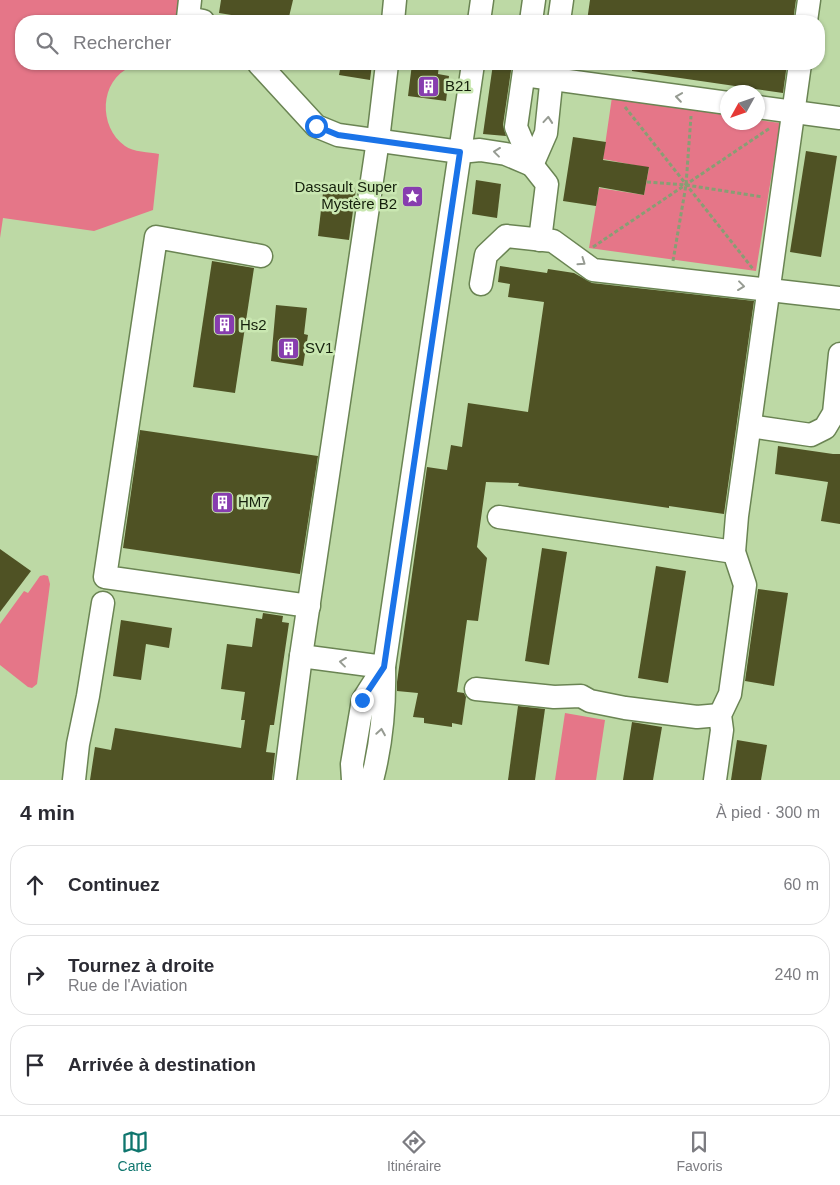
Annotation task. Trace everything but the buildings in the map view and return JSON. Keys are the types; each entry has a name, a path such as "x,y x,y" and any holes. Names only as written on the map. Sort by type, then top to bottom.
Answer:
{"street":[{"path":"188,15 190,0"},
{"path":"394,15 395,0"},
{"path":"480,15 482,0"},
{"path":"532,15 534,0"},
{"path":"560,15 562,0"},
{"path":"807,15 809,0"},
{"path":"264,70 316,126 338,135 460,152 480,150 506,154 532,166"},
{"path":"285,780 301,656 378,140 386,70"},
{"path":"372,780 376,767 385,702 384,667 472,70"},
{"path":"524,70 516,127 532,166 547,184 540,240"},
{"path":"533,70 552,72 610,88 720,102"},
{"path":"715,780 722,730 720,715 730,694 744,585 734,552 737,516 799,70"},
{"path":"532,166 546,134 552,72"},
{"path":"765,108 840,118"},
{"path":"481,284 486,255 506,236 553,241 593,270 840,298"},
{"path":"262,256 156,238 105,577 309,606"},
{"path":"750,426 811,435 825,428 834,413 840,354"},
{"path":"499,517 734,552"},
{"path":"74,780 78,744 88,696 102,603"},
{"path":"301,656 384,667"},
{"path":"353,780 352,764 362,700 384,667"},
{"path":"476,688 554,697 581,696 590,701 625,708 697,717 720,715"}],"path":[{"path":"610,88 769,289"},
{"path":"670,278 686,185 692,98"},
{"path":"576,258 794,112"},
{"path":"646,182 686,185 781,199"}],"shaded area":[{"path":"0,0 183,0 181,15 15,15 15,70 126,70 120,73 113,82 108,93 106,104 110,127 116,138 128,148 159,154 153,210 94,231 3,218 0,238"},
{"path":"612,97 720,114 720,130 765,130 765,121 780,123 756,271 589,248 599,188 644,195 649,168 603,159"},
{"path":"40,576 48,576 50,584 37,684 32,688 28,687 0,665 0,624 24,591 28,593"},
{"path":"565,713 605,720 596,780 555,780"}],"place":[{"name":"B21","path":"429,86"},
{"name":"Dassault Super Mystère B2","path":"413,196"},
{"name":"Hs2","path":"224,325"},
{"name":"SV1","path":"289,348"},
{"name":"HM7","path":"222,502"}],"route":[{"path":"316,126 338,135 460,152 384,667 362,700"}]}
